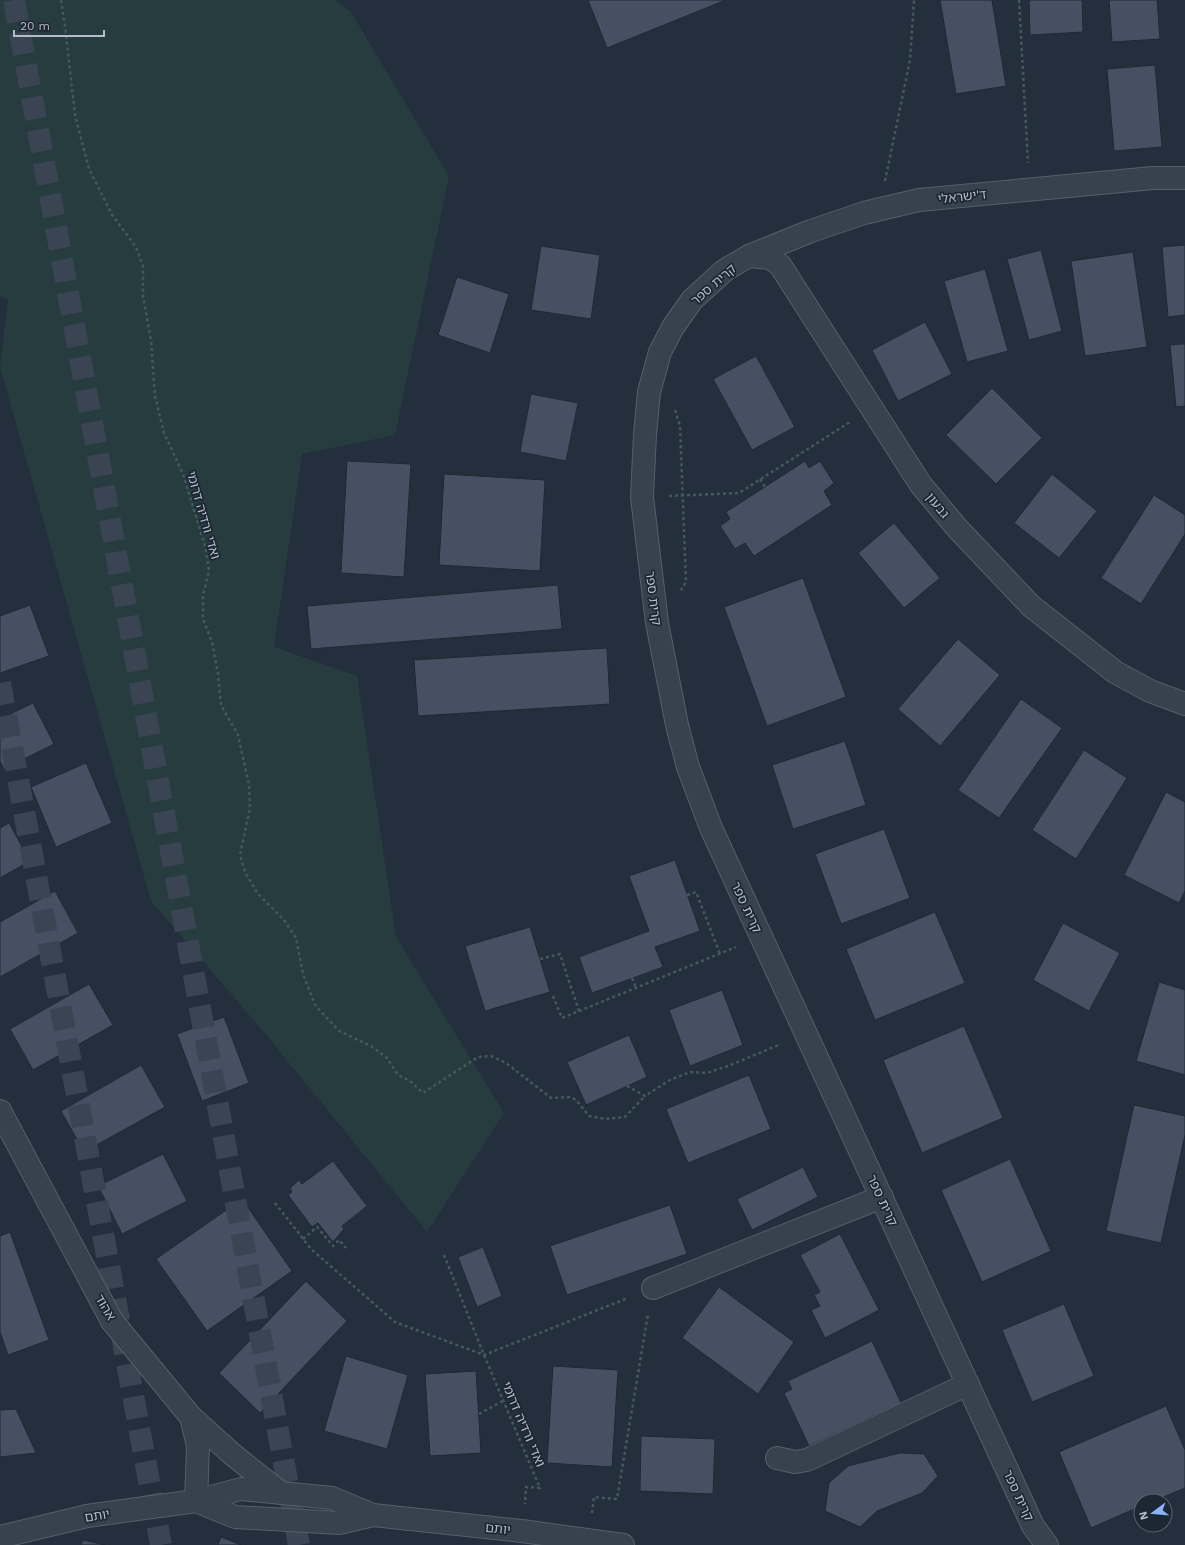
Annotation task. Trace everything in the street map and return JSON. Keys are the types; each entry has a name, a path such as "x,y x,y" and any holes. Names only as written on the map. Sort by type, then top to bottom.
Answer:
{"street":[{"name":"ד'ישראלי","path":"748,256 811,231 864,213 919,200 1152,178 1185,178"},
{"name":"גבעון","path":"748,256 770,258 780,265 921,485 958,529 1031,606 1115,672 1150,691 1185,704"},
{"name":"קרית ספר","path":"748,256 725,270 692,300 677,322 660,352 649,392 642,497 657,623 677,725 688,767 711,828 1034,1526 1047,1545"},
{"name":"אהוד","path":"0,1110 112,1321 191,1417 198,1446 196,1501"},
{"path":"653,1288 882,1197"},
{"path":"777,1458 795,1462 807,1460 968,1384"},
{"path":"191,1417 232,1454 281,1493"},
{"name":"יותם","path":"0,1537 87,1516 196,1501 241,1490 332,1498 372,1515 522,1531 623,1545"},
{"name":"יותם","path":"196,1501 235,1517 339,1523 372,1515"}],"path":[{"name":"ואדי ורדיה דרומי","path":"60,0 65,26 75,115 89,169 112,215 136,247 143,266 143,296 152,340 155,396 164,433 183,474 205,546 209,570 203,596 203,619 212,642 218,674 221,705 238,735 249,785 250,808 240,855 245,872 258,894 284,920 296,938 303,974 315,1005 339,1031 371,1046 386,1058 398,1076 410,1081 423,1093 478,1057 491,1056 506,1063 551,1098 571,1097 576,1100 589,1116 605,1119 625,1117 645,1096"},
{"path":"878,209 910,60 914,0"},
{"path":"1019,0 1029,189"},
{"path":"657,623 686,582 680,426 674,404"},
{"path":"668,496 739,493 872,408"},
{"path":"760,479 765,487"},
{"path":"688,895 696,892 720,954"},
{"path":"553,996 562,1018 739,946"},
{"path":"540,959 560,954 579,1011"},
{"path":"632,978 636,988"},
{"path":"627,1086 645,1096 670,1080 690,1072 707,1073 806,1034"},
{"path":"275,1204 311,1249 395,1322 484,1355 653,1288"},
{"path":"303,1239 318,1227 333,1246 339,1240 346,1248"},
{"name":"ואדי ורדיה דרומי","path":"444,1255 540,1488 526,1487"},
{"path":"594,1498 618,1499 653,1288"},
{"path":"479,1414 503,1401"}],"green space":[{"path":"0,0 335,0 351,12 449,176 395,435 302,454 274,647 357,676 396,937 504,1113 427,1232 263,1031 151,901 0,367 8,300 0,296"}],"building":[{"path":"588,0 726,0 607,48"},
{"path":"940,0 992,0 1006,86 956,94"},
{"path":"1029,0 1082,0 1083,32 1030,35"},
{"path":"1109,0 1157,0 1160,39 1112,42"},
{"path":"1155,65 1162,147 1114,151 1107,69"},
{"path":"1185,245 1185,315 1168,317 1162,247"},
{"path":"541,246 600,255 591,319 531,310"},
{"path":"1041,250 1062,331 1029,340 1007,259"},
{"path":"1133,252 1147,347 1085,356 1071,261"},
{"path":"985,269 1008,351 967,362 944,281"},
{"path":"457,277 509,294 490,353 438,335"},
{"path":"925,322 952,374 898,401 872,350"},
{"path":"1185,344 1185,406 1176,407 1170,345"},
{"path":"756,356 795,427 752,450 713,379"},
{"path":"992,388 1042,438 996,484 946,435"},
{"path":"531,394 578,403 566,461 520,452"},
{"path":"347,461 411,464 404,577 341,573"},
{"path":"805,461 809,468 820,461 834,483 824,491 832,505 754,556 745,543 735,549 720,526 730,519 726,512"},
{"path":"444,474 545,480 540,571 439,565"},
{"path":"1052,474 1097,511 1059,558 1014,523"},
{"path":"1154,495 1185,515 1185,534 1141,604 1101,578"},
{"path":"894,523 940,578 904,608 858,553"},
{"path":"803,578 846,697 767,726 724,607"},
{"path":"558,585 562,629 311,649 307,606"},
{"path":"30,605 49,656 0,673 0,616"},
{"path":"958,639 1000,675 940,746 898,709"},
{"path":"607,648 610,704 418,716 414,660"},
{"path":"1021,699 1062,728 999,818 958,790"},
{"path":"33,703 54,744 4,769 0,761 0,719"},
{"path":"845,741 866,805 793,829 772,765"},
{"path":"1084,750 1127,778 1076,859 1032,830"},
{"path":"86,763 112,823 56,847 31,787"},
{"path":"1166,792 1185,802 1185,891 1179,903 1124,875"},
{"path":"9,823 30,861 0,878 0,828"},
{"path":"884,829 910,898 841,924 815,854"},
{"path":"675,860 700,931 655,947 663,967 592,993 579,957 649,931 629,876"},
{"path":"55,891 78,933 0,977 0,922"},
{"path":"935,912 965,983 875,1020 846,949"},
{"path":"1063,923 1120,953 1089,1011 1033,980"},
{"path":"530,927 550,992 485,1011 465,946"},
{"path":"1159,982 1185,990 1185,1075 1136,1061"},
{"path":"89,984 113,1025 33,1070 10,1029"},
{"path":"722,990 743,1045 690,1066 669,1010"},
{"path":"224,1017 249,1083 202,1101 177,1034"},
{"path":"964,1026 1003,1118 922,1153 883,1060"},
{"path":"629,1035 647,1077 586,1105 567,1062"},
{"path":"141,1065 165,1107 84,1152 61,1111"},
{"path":"749,1075 771,1129 688,1163 666,1109"},
{"path":"1134,1105 1185,1116 1185,1135 1161,1243 1106,1231"},
{"path":"163,1154 187,1201 122,1234 98,1186"},
{"path":"1010,1159 1051,1251 982,1282 941,1190"},
{"path":"333,1161 367,1206 342,1226 344,1229 333,1242 318,1223 312,1227 288,1195 292,1192 290,1188 299,1180 302,1184"},
{"path":"803,1167 818,1197 752,1230 737,1199"},
{"path":"242,1199 292,1271 207,1331 156,1259"},
{"path":"670,1205 687,1254 567,1295 550,1246"},
{"path":"10,1232 49,1340 8,1355 0,1332 0,1236"},
{"path":"840,1234 879,1310 825,1338 811,1310 820,1306 814,1295 820,1292 800,1255"},
{"path":"483,1247 502,1296 477,1307 458,1257"},
{"path":"306,1281 347,1321 260,1413 219,1373"},
{"path":"719,1287 794,1342 758,1394 682,1338"},
{"path":"1064,1304 1094,1376 1032,1402 1002,1330"},
{"path":"872,1341 901,1403 809,1446 784,1393 792,1389 788,1381"},
{"path":"346,1356 408,1375 387,1449 324,1431"},
{"path":"553,1366 618,1370 612,1467 547,1463"},
{"path":"476,1371 481,1453 430,1456 425,1374"},
{"path":"1166,1406 1185,1450 1185,1488 1173,1493 1133,1493 1133,1510 1091,1528 1059,1452"},
{"path":"16,1409 36,1453 0,1457 0,1410"},
{"path":"641,1436 715,1439 713,1494 640,1491"},
{"path":"900,1453 924,1454 938,1476 922,1493 877,1511 860,1527 825,1511 829,1483 848,1466"},
{"path":"221,1537 241,1545 218,1545"},
{"path":"83,1540 105,1545 81,1545"}],"tunnel":[{"path":"14,0 299,1545"},
{"path":"0,683 161,1545"}]}
